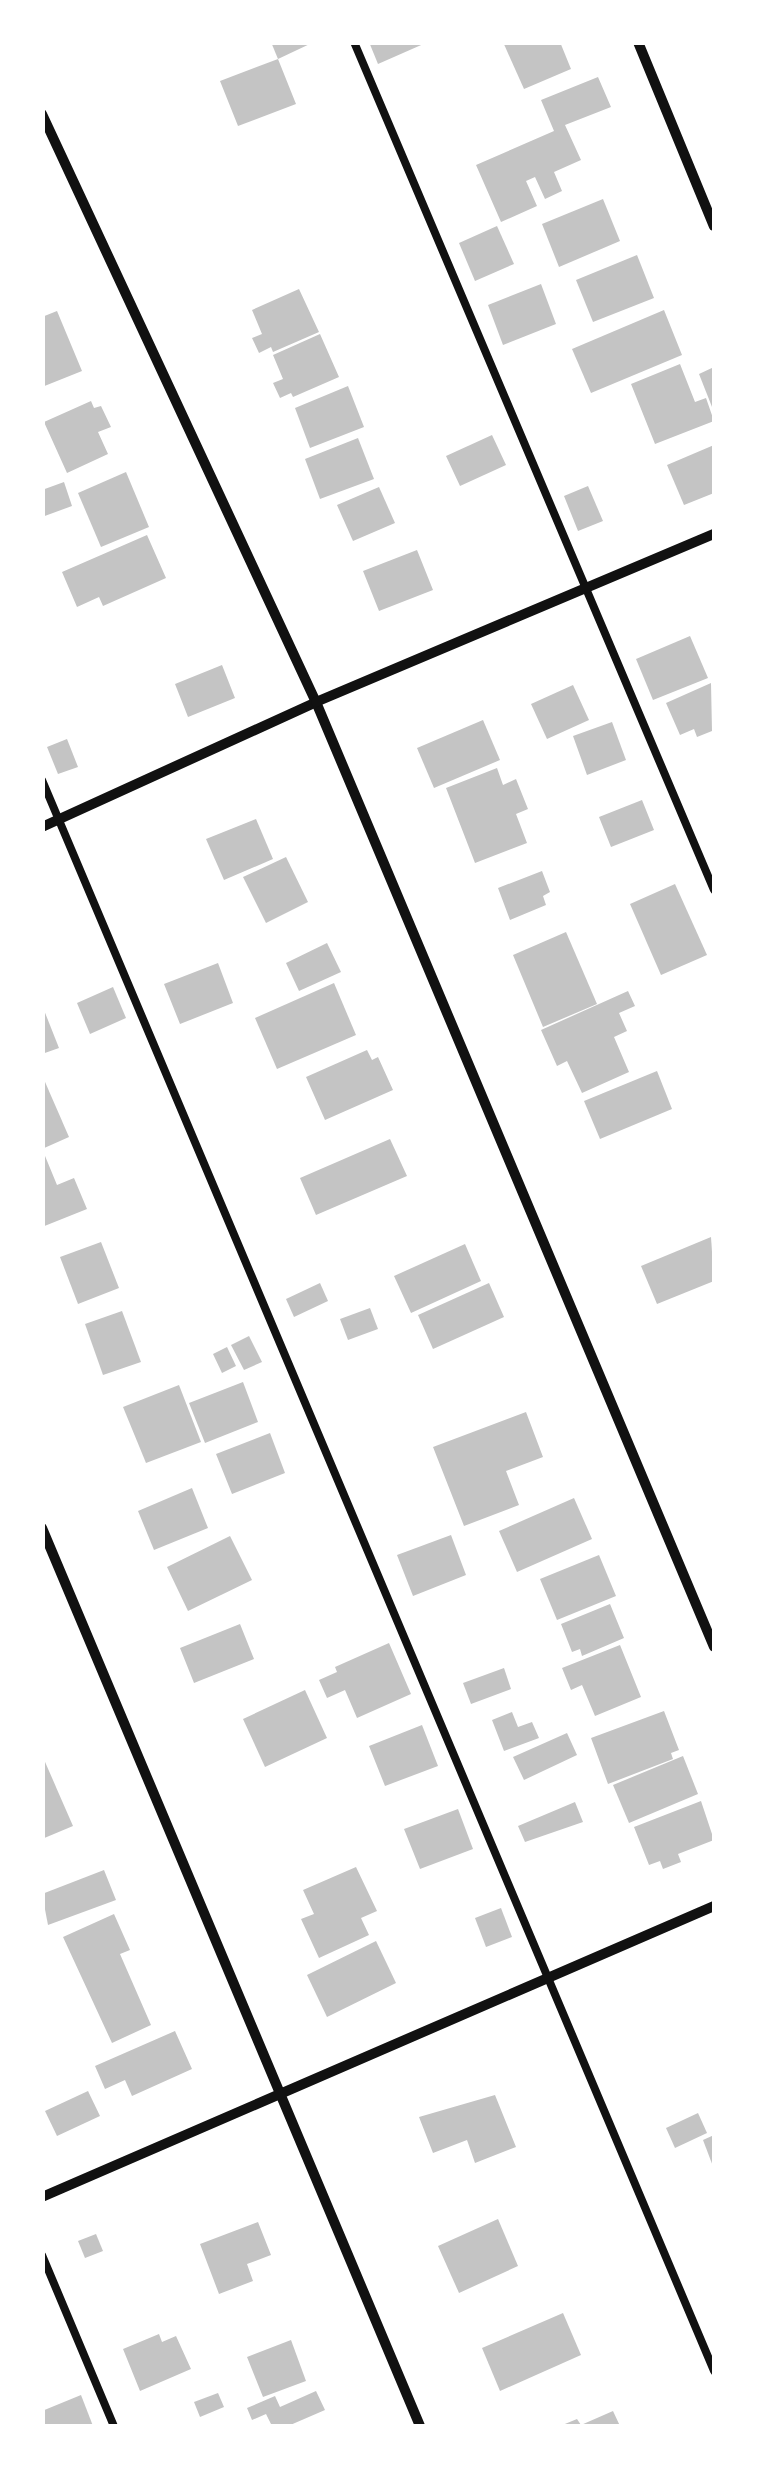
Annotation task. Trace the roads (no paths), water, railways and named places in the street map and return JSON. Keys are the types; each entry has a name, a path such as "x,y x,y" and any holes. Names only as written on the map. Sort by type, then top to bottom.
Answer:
{"street":[{"path":"638,42 714,226"},
{"path":"42,114 316,702 714,1647"},
{"path":"42,827 316,702 714,534"},
{"path":"42,1528 420,2426"},
{"path":"42,2197 714,1906"}],"lane":[{"path":"354,42 714,890"},
{"path":"42,780 714,2372"},
{"path":"42,2254 114,2426"}]}
